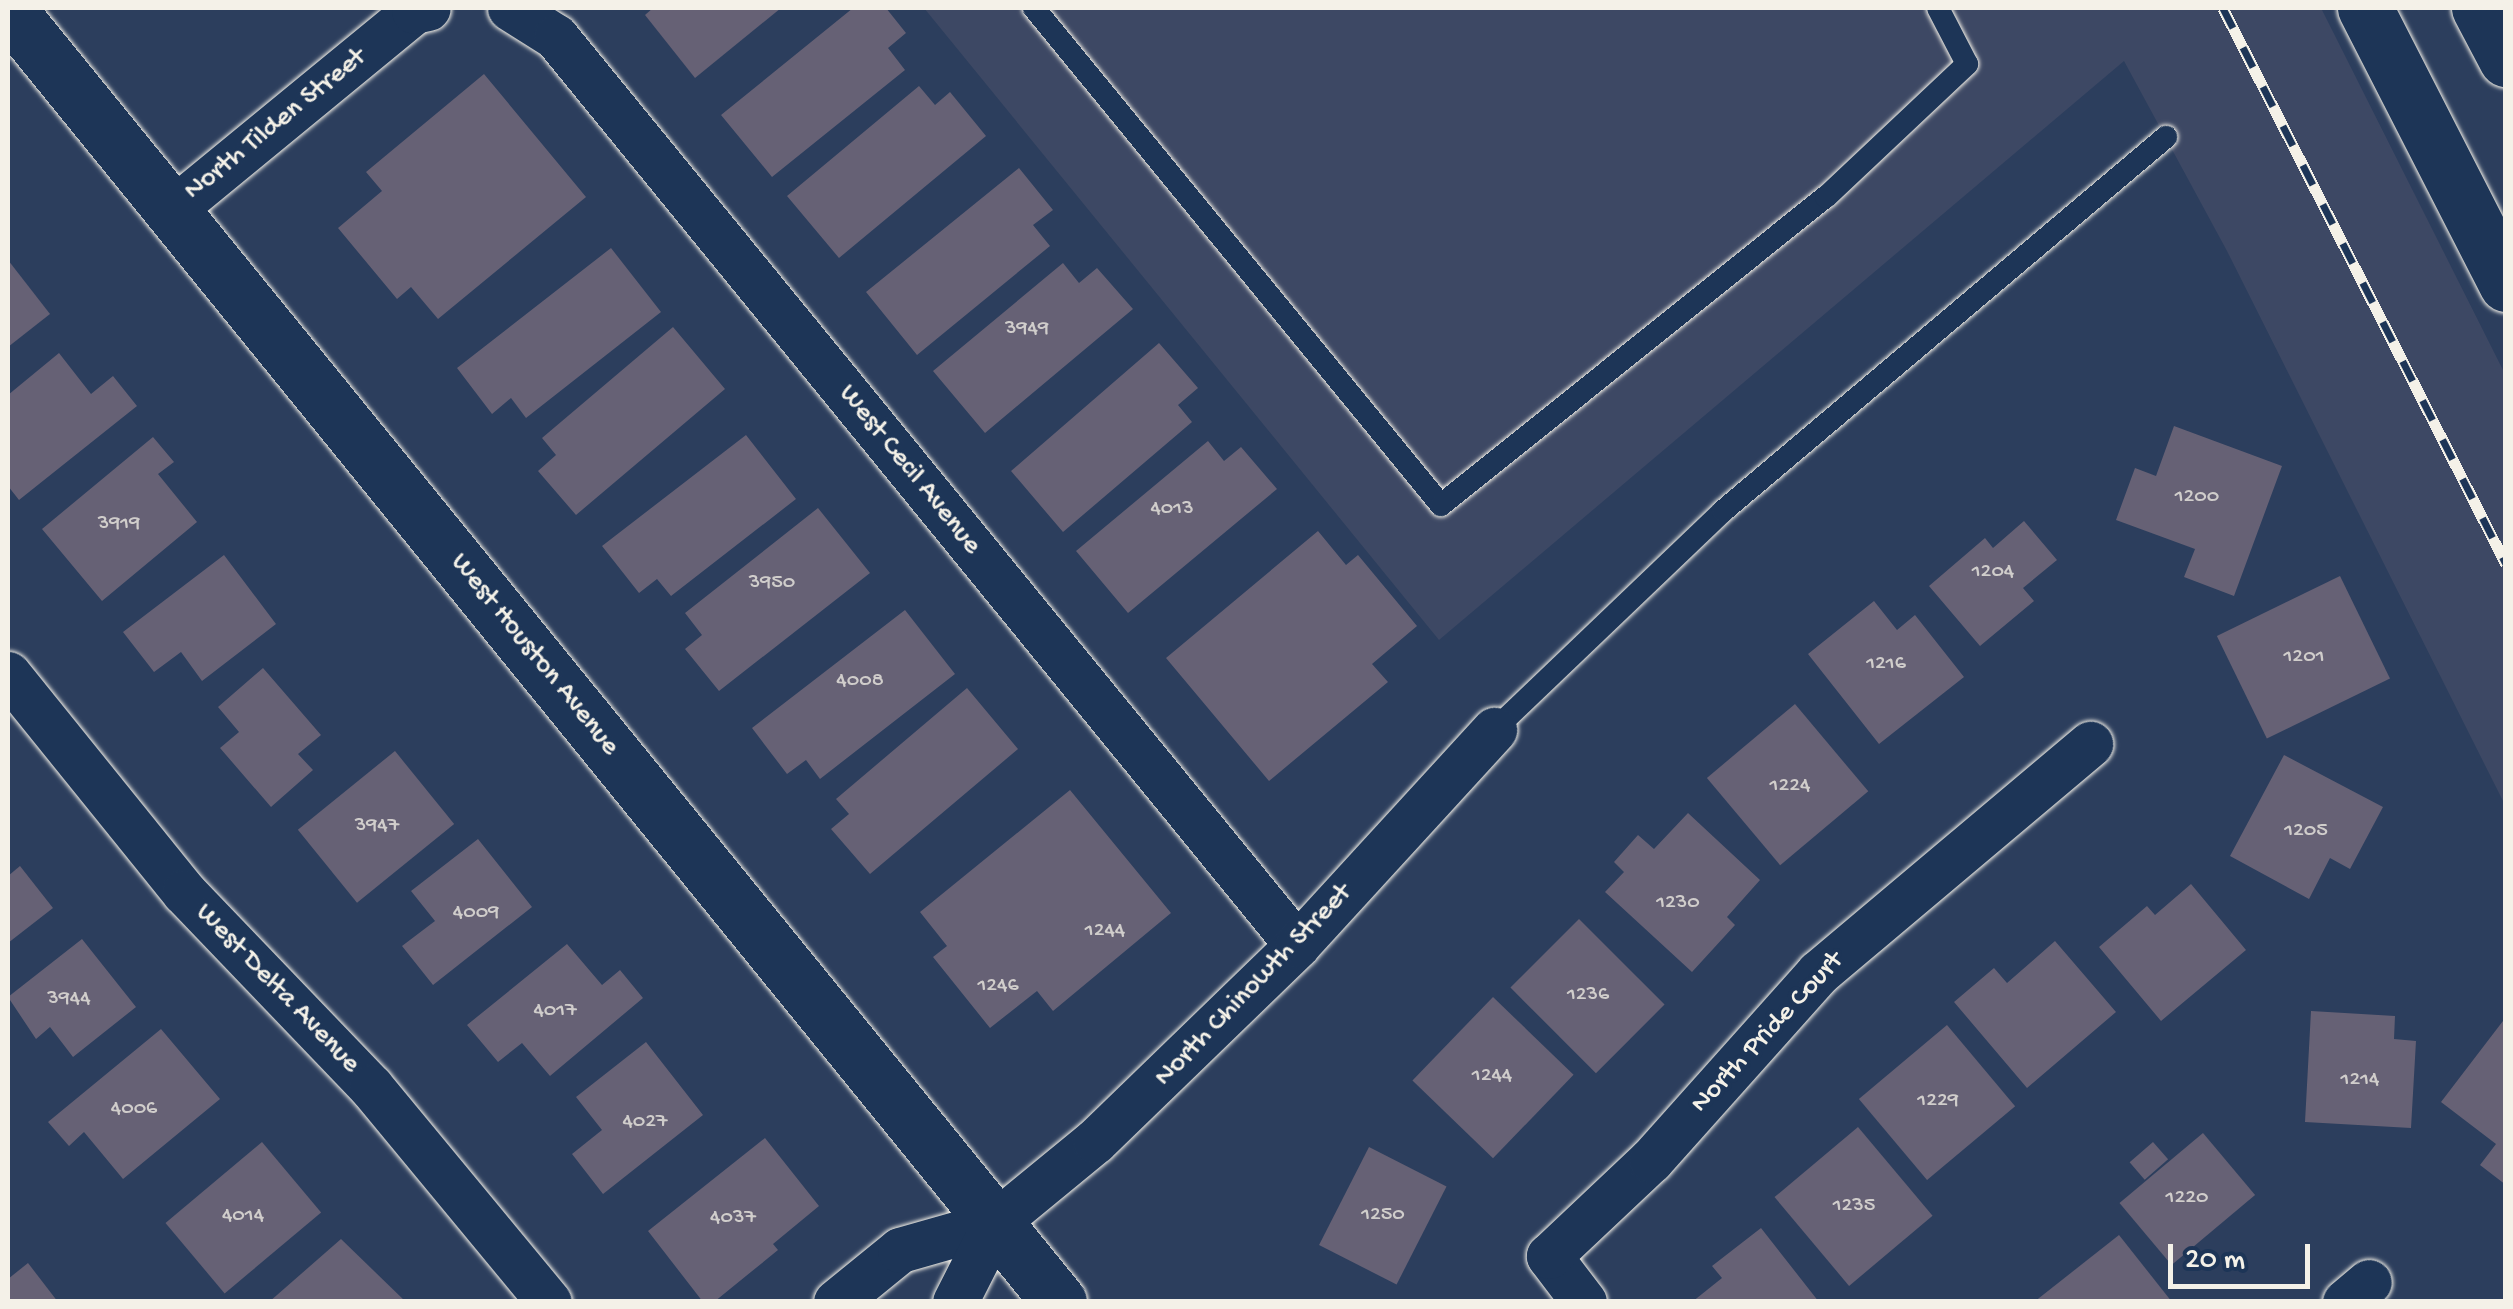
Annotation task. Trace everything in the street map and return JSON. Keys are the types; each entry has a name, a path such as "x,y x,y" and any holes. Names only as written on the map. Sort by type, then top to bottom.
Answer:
{"street":[{"name":"North Tilden Street","path":"172,210 414,12 428,8"},
{"name":"West Cecil Avenue","path":"510,8 556,37 1297,945"},
{"path":"2366,8 2506,284"},
{"path":"2479,8 2506,59"},
{"name":"West Houston Avenue","path":"8,9 1059,1302"},
{"name":"West Delta Avenue","path":"8,674 184,892 371,1087 550,1302"},
{"name":"North Chinowth Street","path":"956,1302 995,1223 1157,1086 1297,945 1494,730"},
{"name":"North Pride Court","path":"1584,1302 1549,1256 1650,1160 1818,974 2090,744"},
{"name":"North Chinowth Street","path":"836,1302 900,1250 995,1223"}],"lane":[{"path":"1034,8 1441,505 1826,197 1967,64 1938,8"},
{"path":"1494,730 1724,511 2166,137"}],"shaded area":[{"path":"924,8 2321,8 2505,374 2505,805 2227,251 2124,61 1439,640"}],"building":[{"path":"653,8 781,8 695,78 645,15"},
{"path":"853,8 886,8 906,33 888,48 905,70 772,177 721,115"},
{"path":"484,74 586,197 438,319 411,287 397,299 338,228 382,191 366,172"},
{"path":"919,86 935,105 950,92 986,136 839,258 787,196"},
{"path":"1019,168 1053,210 1033,225 1050,246 917,355 866,292"},
{"path":"611,248 661,312 526,418 511,398 492,414 457,368"},
{"path":"8,260 50,314 8,347"},
{"path":"1063,263 1079,283 1097,268 1133,309 985,433 933,371"},
{"path":"673,327 725,389 576,515 538,471 556,455 542,438"},
{"path":"1159,343 1198,388 1178,405 1192,422 1063,532 1011,471"},
{"path":"59,353 91,394 113,376 137,406 19,500 8,486 8,395"},
{"path":"2174,426 2282,466 2234,596 2184,577 2195,549 2116,520 2135,468 2156,476"},
{"path":"746,435 796,499 671,596 657,579 639,593 602,546"},
{"path":"153,437 174,462 158,474 197,522 102,601 42,529"},
{"path":"1208,441 1224,461 1241,447 1277,489 1128,613 1076,551"},
{"path":"818,508 870,573 719,691 685,649 702,635 685,613"},
{"path":"2024,521 2057,560 2023,588 2034,601 1980,646 1929,586 1985,538 1993,548"},
{"path":"1318,531 1346,565 1358,555 1417,626 1372,664 1388,682 1269,781 1166,658"},
{"path":"224,555 276,624 202,681 181,652 154,672 123,632"},
{"path":"2340,576 2390,678 2267,739 2217,636"},
{"path":"1874,601 1897,630 1915,615 1964,677 1879,744 1808,654"},
{"path":"905,610 955,674 820,779 806,760 787,774 752,728"},
{"path":"263,668 321,735 298,754 313,770 271,807 220,748 239,732 218,707"},
{"path":"967,688 1018,749 870,874 831,829 849,814 836,799"},
{"path":"1795,704 1868,791 1780,865 1707,778"},
{"path":"395,751 454,824 357,903 298,830"},
{"path":"2284,755 2383,807 2350,869 2330,858 2309,899 2230,856"},
{"path":"1070,790 1171,913 1053,1011 1037,991 990,1028 933,957 947,946 920,912"},
{"path":"1688,813 1760,880 1727,917 1735,925 1692,972 1605,892 1624,872 1614,862 1638,835 1654,849"},
{"path":"478,839 532,907 433,985 402,946 435,921 411,891"},
{"path":"20,866 53,908 8,943 8,876"},
{"path":"2191,884 2246,950 2161,1021 2099,947 2147,906 2155,915"},
{"path":"1579,919 1665,1005 1596,1073 1510,988"},
{"path":"82,939 136,1007 73,1057 50,1027 36,1039 8,997"},
{"path":"2055,941 2116,1012 2027,1088 1954,1002 1994,968 2007,983"},
{"path":"567,944 602,985 620,970 643,998 550,1076 522,1043 498,1062 467,1025"},
{"path":"1493,997 1574,1075 1493,1158 1412,1080"},
{"path":"2311,1011 2395,1016 2394,1039 2416,1041 2411,1128 2305,1122"},
{"path":"2506,1017 2506,1185 2480,1165 2496,1144 2441,1102"},
{"path":"1947,1025 2015,1106 1927,1180 1859,1099"},
{"path":"161,1029 220,1099 123,1179 84,1132 69,1146 48,1122"},
{"path":"646,1042 703,1115 603,1194 572,1154 602,1130 576,1097"},
{"path":"1858,1127 1933,1216 1849,1286 1775,1197"},
{"path":"2203,1133 2255,1195 2172,1265 2120,1203"},
{"path":"765,1138 819,1206 773,1244 778,1250 714,1302 703,1302 648,1231"},
{"path":"262,1142 321,1212 225,1293 165,1223"},
{"path":"2153,1142 2168,1159 2145,1180 2130,1162"},
{"path":"1369,1147 1447,1186 1397,1285 1319,1245"},
{"path":"1761,1228 1819,1302 1692,1302 1722,1278 1712,1266"},
{"path":"2119,1235 2172,1302 2034,1302"},
{"path":"341,1239 406,1302 269,1302"},
{"path":"28,1263 58,1302 8,1302 8,1279"}],"railway":[{"path":"2223,8 2506,564"}]}
